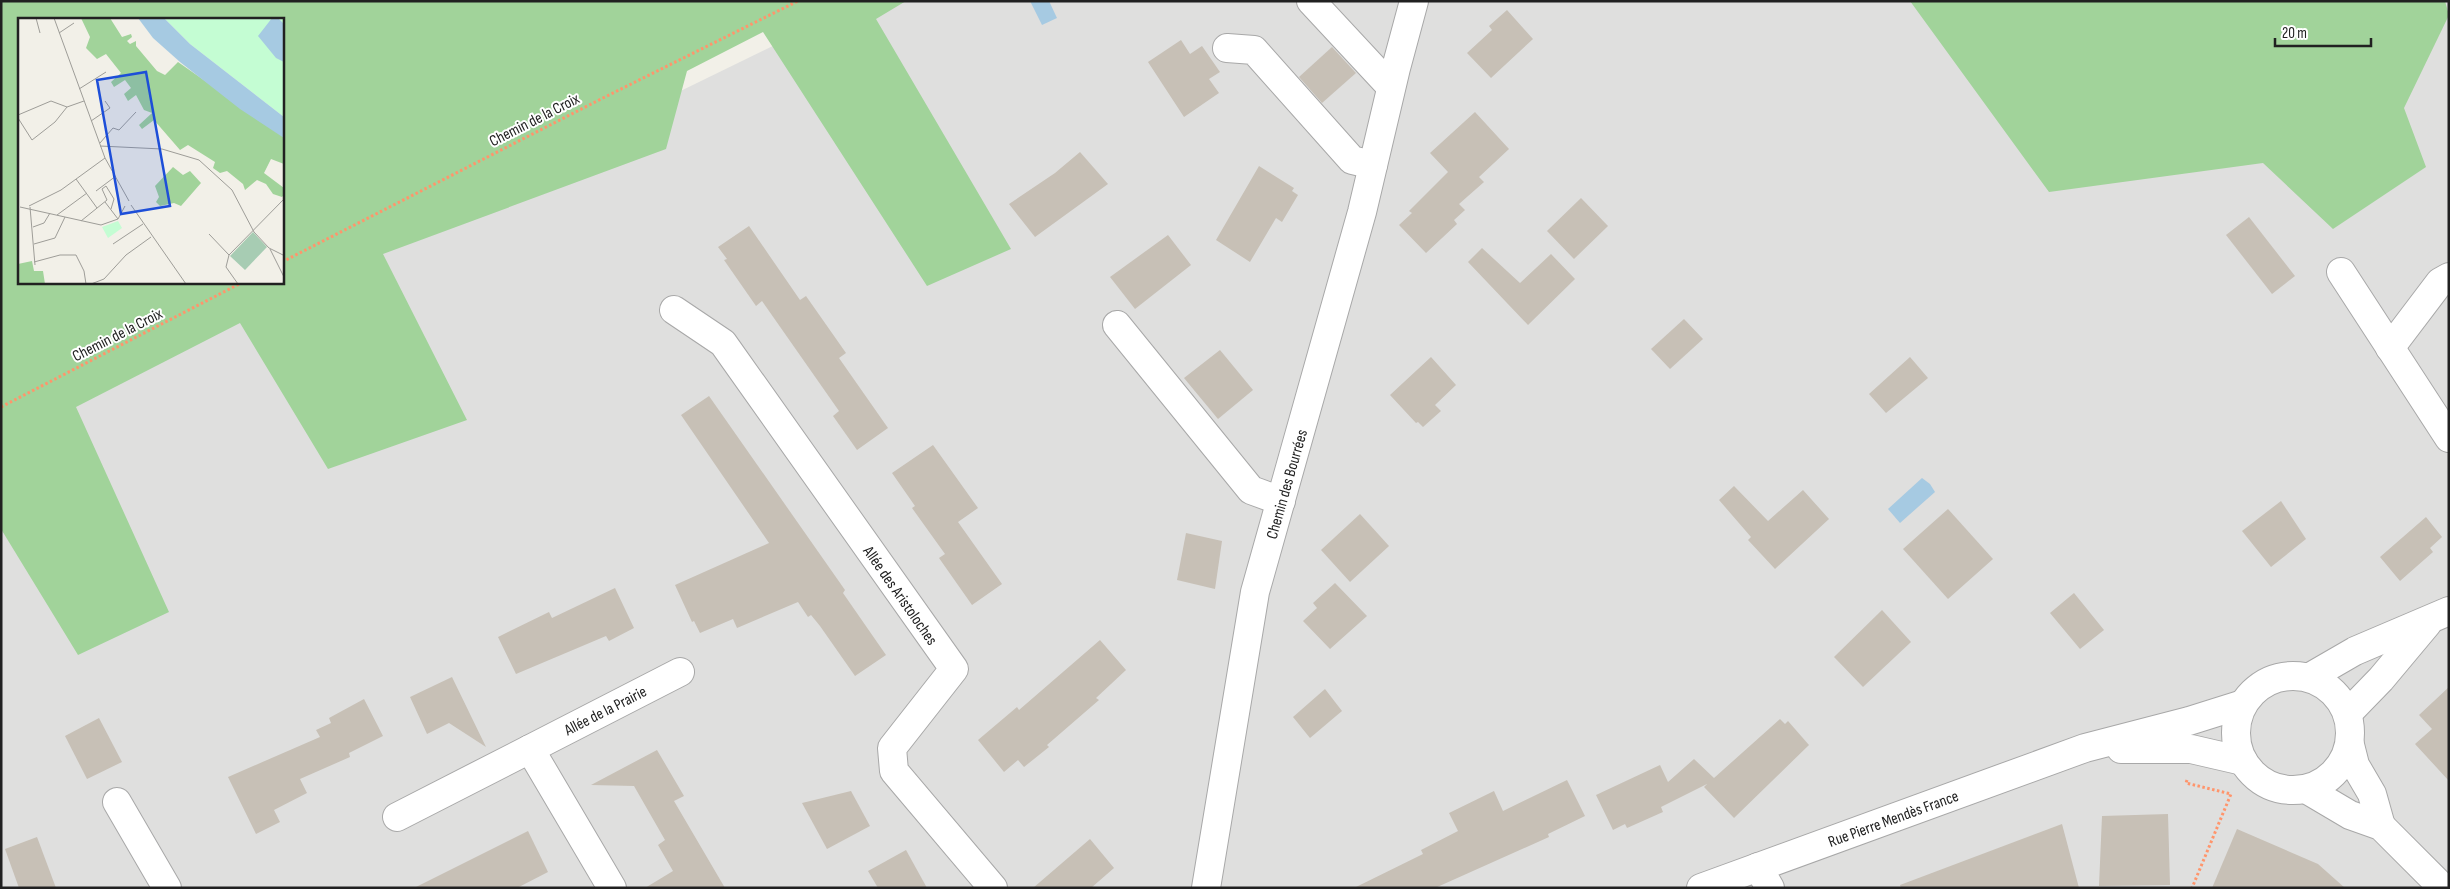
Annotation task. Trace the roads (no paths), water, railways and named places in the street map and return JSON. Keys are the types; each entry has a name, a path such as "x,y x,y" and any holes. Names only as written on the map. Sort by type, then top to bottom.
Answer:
{"street":[{"path":"1310,1 1391,87"},
{"name":"Chemin des Bourrées","path":"1206,888 1255,592 1362,212 1391,87 1414,1"},
{"path":"1227,48 1254,50 1352,160 1373,164"},
{"path":"2340,272 2449,438"},
{"path":"2390,348 2440,282 2449,277"},
{"name":"Allée des Aristoloches","path":"674,310 723,343 954,668 892,748 894,771 993,888"},
{"path":"1117,325 1250,490 1281,501"},
{"path":"2310,677 2356,651 2439,616"},
{"path":"2348,713 2439,616"},
{"name":"Allée de la Prairie","path":"397,817 680,672"},
{"path":"2291,675 2310,677 2326,685 2339,697 2348,713 2351,729 2350,745 2344,761 2334,773 2321,783 2306,789 2291,790 2277,788 2258,777 2243,761 2238,747 2236,732 2238,717 2243,704 2256,689 2272,679 2291,675"},
{"name":"Rue Pierre Mendès France","path":"1701,888 1764,877 2085,748 2189,721 2243,704"},
{"path":"2350,745 2355,765 2372,794 2381,826"},
{"name":"Rue Pierre Mendès France","path":"2085,748 2191,749 2243,761"},
{"path":"530,749 612,888"},
{"path":"2306,789 2350,816 2381,826 2443,888"},
{"path":"117,802 167,888"}],"water":[{"path":"1030,1 1049,1 1057,18 1042,25"},
{"path":"1922,478 1930,484 1935,492 1900,523 1888,509"}]}
